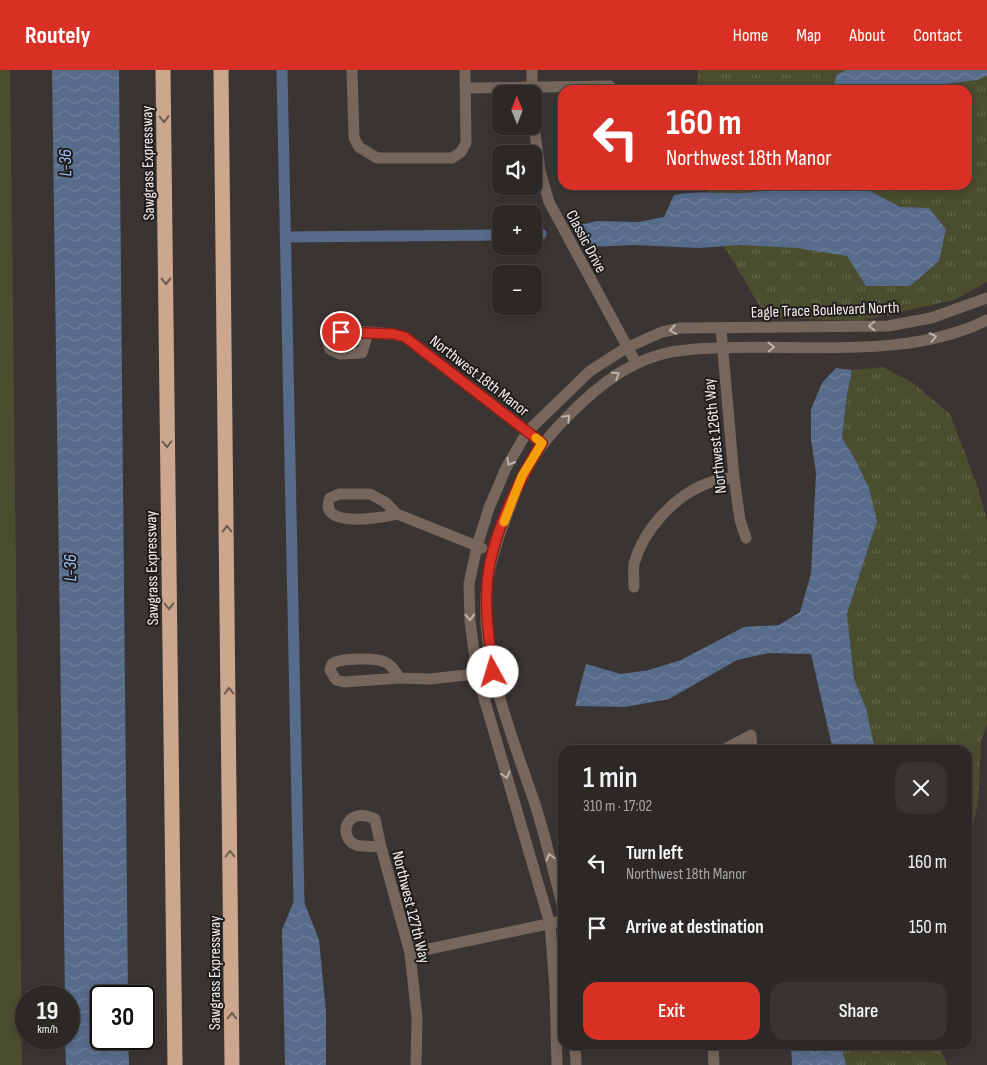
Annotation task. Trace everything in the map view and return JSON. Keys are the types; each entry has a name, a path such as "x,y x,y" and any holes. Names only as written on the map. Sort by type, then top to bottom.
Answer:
{"highway":[{"name":"Sawgrass Expressway","path":"163,70 175,1065"},
{"name":"Sawgrass Expressway","path":"221,70 232,1065"}],"street":[{"path":"352,70 354,138 363,150 377,158 452,158 461,152 466,143 465,70"},
{"path":"532,70 532,85"},
{"path":"466,88 492,89"},
{"path":"542,89 558,89"},
{"name":"Classic Drive","path":"535,135 540,171 549,202 626,348 636,363"},
{"name":"Eagle Trace Boulevard North","path":"557,1065 555,988 550,924 476,674 470,622 469,584 477,546 506,468 528,432 590,371 626,348 662,332 682,328 888,326 931,318 987,298"},
{"path":"558,889 535,803 510,736 493,672 487,622 486,587 493,552 522,476 542,443 597,387 636,363 684,350 893,345 936,337 987,320"},
{"name":"Northwest 126th Way","path":"721,329 734,477 740,520 746,538"},
{"name":"Northwest 18th Manor","path":"368,333 405,337 542,443"},
{"path":"634,587 634,567 637,556 645,539 660,519 674,504 692,490 709,482 734,477"},
{"path":"397,514 384,518 338,519 329,512 327,504 330,498 339,494 370,494 385,502 397,514 493,552"},
{"path":"400,678 388,663 378,660 337,660 332,664 330,670 336,680 344,682 400,678 430,679 493,672"},
{"path":"732,745 751,735 752,745"},
{"name":"Northwest 127th Way","path":"381,847 410,954 417,1018 416,1065"},
{"path":"410,954 558,922"},
{"path":"575,1050 576,1065"},
{"path":"713,1050 714,1065"}],"green space":[{"path":"0,70 10,70 21,985 15,985 15,1050 22,1050 22,1065 0,1065"},
{"path":"698,70 987,70 987,282 954,300 859,321 766,317 714,229 706,190 972,190 972,85 697,85"},
{"path":"883,367 913,383 950,414 977,485 987,521 987,724 981,741 978,804 972,829 972,745 873,745 866,708 854,679 847,614 877,521 869,488 842,438 852,370"},
{"path":"842,1050 941,1050 947,1065 846,1065"}],"water":[{"name":"L-36","path":"52,70 119,70 128,985 90,985 90,1050 128,1050 129,1065 66,1065 65,1050 80,1050 80,985 65,985"},
{"path":"846,70 987,70 987,76 977,80 936,85 834,85 837,75"},
{"path":"766,190 868,190 900,207 929,208 946,229 939,261 910,286 866,286 847,256 797,248 740,245 699,248 634,245 589,247 580,225 597,221 638,222 664,217 674,195 757,192"},
{"path":"836,368 852,370 842,438 869,488 877,521 847,614 854,679 866,708 874,745 832,745 811,654 769,653 737,660 669,699 625,707 575,706 586,664 621,674 649,670 681,660 744,627 779,625 800,612 811,574 816,473 811,440 811,409 822,383"},
{"path":"299,889 319,940 326,1012 326,1065 285,1065 282,930"},
{"path":"791,1050 842,1050 846,1065 792,1065"}],"waterway":[{"path":"282,70 299,903"},
{"path":"285,237 492,235"}],"slow traffic":[{"path":"504,522 522,476 542,443 536,438"}],"route":[{"path":"341,332 393,334 405,337 542,443 522,476 493,552 486,587 487,622 493,672"}]}
